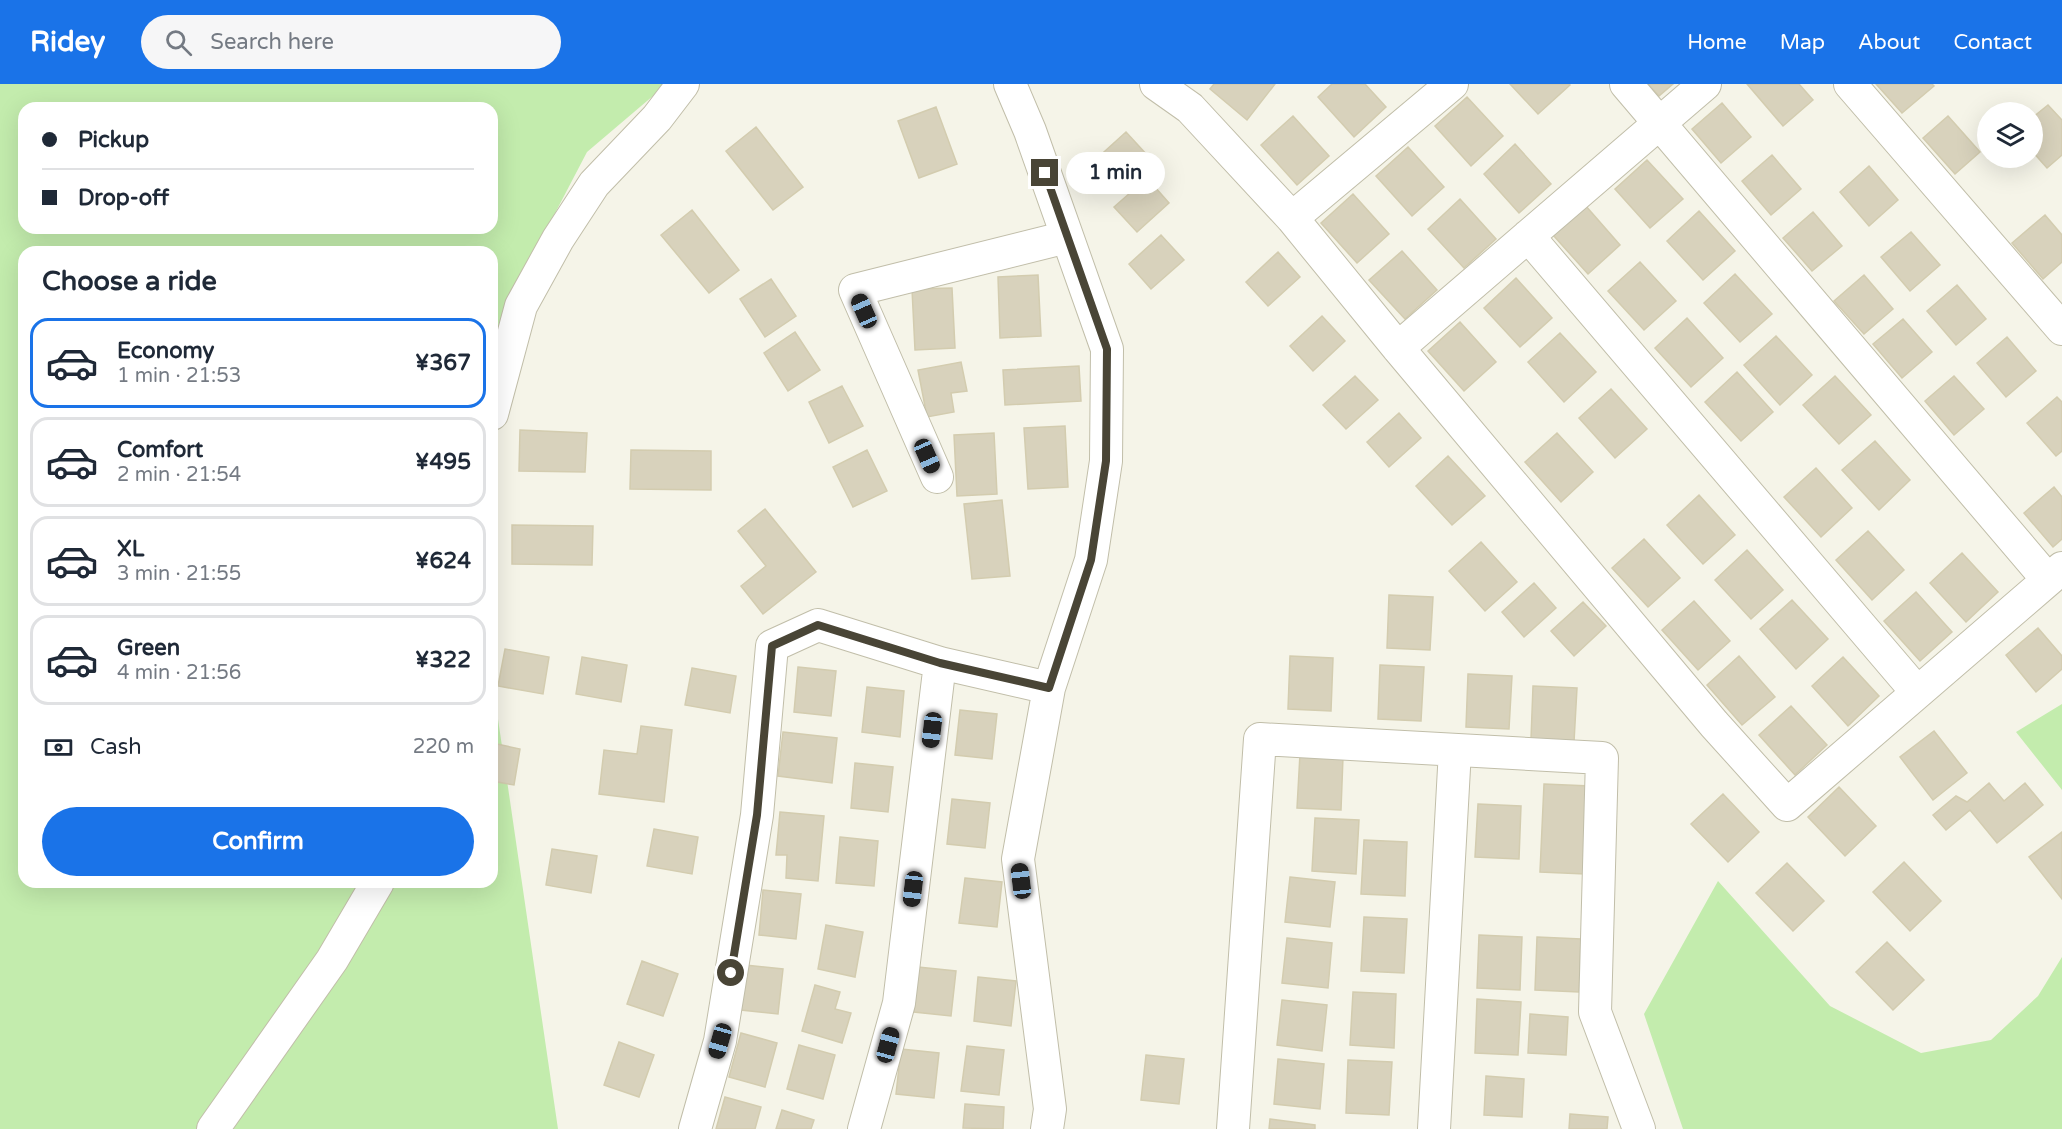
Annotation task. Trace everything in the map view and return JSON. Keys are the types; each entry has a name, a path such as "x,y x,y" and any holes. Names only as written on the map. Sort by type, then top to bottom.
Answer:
{"street":[{"path":"498,392 521,306 558,239 594,184 657,118 683,84"},
{"path":"1010,84 1030,131 1107,349 1106,461 1091,560 1049,688 1018,859 1050,1109 1047,1129"},
{"path":"1156,84 1190,108 1292,218 1398,348 1714,724 1787,805 2055,574 1626,84"},
{"path":"1292,218 1452,84"},
{"path":"1398,348 1705,84"},
{"path":"1850,84 2062,329"},
{"path":"1528,236 1917,692"},
{"path":"937,477 855,290 1067,237"},
{"path":"695,1129 720,1041 757,815 772,646 818,625 940,663 1049,688"},
{"path":"864,1129 899,1002 940,663"},
{"path":"1233,1129 1260,739 1602,758 1595,1012 1639,1129"},
{"path":"1434,1129 1455,750"},
{"path":"213,1129 332,960 374,888"}],"green space":[{"path":"0,84 667,84 587,152 517,286 498,400 498,246 18,246 18,888 498,888 498,719 558,1129 0,1129"},
{"path":"2062,704 2062,790 2016,732"},
{"path":"1718,881 1830,1006 1921,1053 1991,1040 2038,996 2062,957 2062,1129 1683,1129 1644,1014"}],"building":[{"path":"1214,84 1275,84 1247,120 1210,89"},
{"path":"1332,84 1365,84 1386,107 1354,137 1318,97"},
{"path":"1510,84 1569,84 1570,85 1538,114"},
{"path":"1648,84 1673,84 1659,96"},
{"path":"1747,84 1799,84 1813,100 1783,126"},
{"path":"1876,84 1932,84 1934,86 1902,113"},
{"path":"1467,97 1503,136 1471,166 1435,126"},
{"path":"1722,103 1751,137 1721,163 1692,129"},
{"path":"2048,105 2062,120 2062,155 2047,168 2043,163 2043,109"},
{"path":"936,107 957,164 919,178 898,121"},
{"path":"1293,116 1329,156 1297,185 1261,145"},
{"path":"1948,116 1977,149 1977,155 1955,174 1923,138"},
{"path":"756,127 803,187 773,210 726,151"},
{"path":"1126,132 1148,156 1117,186 1094,161"},
{"path":"1515,144 1551,184 1519,213 1484,174"},
{"path":"1408,147 1444,187 1412,216 1376,176"},
{"path":"1772,155 1801,189 1771,215 1742,181"},
{"path":"1647,160 1683,199 1650,228 1615,189"},
{"path":"1869,166 1898,200 1869,226 1840,192"},
{"path":"1147,178 1169,203 1137,232 1114,207"},
{"path":"1353,194 1389,234 1357,263 1321,223"},
{"path":"1460,199 1496,239 1464,268 1428,229"},
{"path":"1585,205 1620,245 1588,274 1553,235"},
{"path":"692,210 739,270 709,293 661,235"},
{"path":"1699,211 1735,251 1703,280 1667,241"},
{"path":"1813,212 1842,246 1812,271 1783,238"},
{"path":"2045,215 2062,235 2062,262 2043,279 2012,243"},
{"path":"1911,232 1940,265 1910,291 1881,257"},
{"path":"1161,235 1184,260 1151,289 1129,264"},
{"path":"1402,251 1437,290 1405,319 1369,280"},
{"path":"1278,252 1300,277 1268,306 1246,282"},
{"path":"1640,262 1676,301 1644,330 1608,291"},
{"path":"1735,274 1772,314 1740,342 1704,303"},
{"path":"1038,275 1041,336 1000,338 998,277"},
{"path":"1864,275 1893,309 1864,334 1834,301"},
{"path":"1516,278 1552,318 1520,347 1484,308"},
{"path":"771,279 796,316 765,337 740,299"},
{"path":"1957,285 1986,319 1956,345 1927,311"},
{"path":"952,288 955,348 915,350 912,289"},
{"path":"1322,316 1345,341 1313,371 1290,346"},
{"path":"1687,318 1723,358 1691,387 1655,348"},
{"path":"1903,319 1932,352 1902,378 1873,344"},
{"path":"1460,322 1496,362 1464,391 1428,351"},
{"path":"795,332 820,370 788,391 764,353"},
{"path":"1560,333 1596,372 1564,402 1528,362"},
{"path":"1776,336 1812,375 1780,405 1744,365"},
{"path":"2007,337 2036,371 2006,397 1977,363"},
{"path":"961,362 967,391 951,393 954,412 927,417 918,370"},
{"path":"1079,366 1081,401 1005,405 1003,370"},
{"path":"1737,372 1773,412 1741,441 1705,402"},
{"path":"1355,376 1378,400 1346,429 1323,405"},
{"path":"1835,376 1871,415 1839,444 1803,405"},
{"path":"1954,376 1984,409 1954,435 1925,401"},
{"path":"842,386 863,426 829,443 809,402"},
{"path":"1611,389 1647,429 1615,458 1579,418"},
{"path":"2057,397 2062,402 2062,451 2056,456 2027,423"},
{"path":"1399,413 1421,438 1389,467 1367,442"},
{"path":"1065,426 1068,487 1028,489 1024,428"},
{"path":"520,430 587,433 585,472 519,471"},
{"path":"994,433 997,494 957,496 954,435"},
{"path":"1557,433 1593,472 1561,502 1525,462"},
{"path":"1875,441 1910,480 1879,510 1842,470"},
{"path":"631,450 711,451 711,490 630,489"},
{"path":"867,450 887,491 853,507 833,467"},
{"path":"1448,456 1485,496 1452,525 1416,486"},
{"path":"1816,468 1852,508 1821,537 1784,497"},
{"path":"2054,487 2062,497 2062,539 2053,547 2024,513"},
{"path":"1699,495 1735,535 1703,564 1667,525"},
{"path":"1002,500 1010,576 972,579 964,504"},
{"path":"765,509 816,572 763,614 741,586 766,566 738,531"},
{"path":"512,525 593,526 592,565 512,564"},
{"path":"1868,531 1904,570 1872,600 1836,560"},
{"path":"1644,539 1680,578 1648,607 1612,568"},
{"path":"1481,542 1517,582 1485,611 1449,571"},
{"path":"1747,550 1783,590 1751,619 1715,580"},
{"path":"1962,553 1998,592 1966,622 1930,583"},
{"path":"1534,583 1556,608 1524,637 1502,612"},
{"path":"1916,592 1952,632 1920,661 1884,621"},
{"path":"1389,595 1433,597 1430,650 1387,648"},
{"path":"1792,600 1828,639 1796,669 1760,629"},
{"path":"1694,601 1730,641 1698,670 1662,630"},
{"path":"1583,602 1606,626 1574,656 1551,631"},
{"path":"2038,628 2062,656 2062,669 2036,692 2006,655"},
{"path":"505,649 549,657 543,694 498,686"},
{"path":"1290,656 1333,658 1331,711 1288,709"},
{"path":"1739,656 1775,697 1742,725 1707,685"},
{"path":"582,657 627,665 621,702 576,694"},
{"path":"1843,657 1879,696 1848,726 1812,686"},
{"path":"1380,665 1424,667 1421,721 1378,719"},
{"path":"798,667 836,671 831,716 794,712"},
{"path":"692,668 736,676 730,713 685,705"},
{"path":"1468,674 1512,676 1509,729 1466,727"},
{"path":"1533,686 1577,688 1574,742 1531,739"},
{"path":"867,687 904,691 900,737 862,732"},
{"path":"1791,706 1827,745 1795,775 1759,735"},
{"path":"960,710 997,714 992,759 955,755"},
{"path":"641,726 672,730 664,802 599,794 604,750 637,754"},
{"path":"1934,731 1967,773 1933,800 1900,757"},
{"path":"783,732 837,738 832,783 778,776"},
{"path":"498,744 520,749 514,785 498,782"},
{"path":"1300,754 1343,757 1341,810 1297,808"},
{"path":"855,763 893,767 888,812 851,808"},
{"path":"1989,783 2004,801 2025,783 2043,805 1997,843 1970,810 1946,830 1933,815 1956,796 1967,802"},
{"path":"1544,784 1590,786 1585,874 1540,872"},
{"path":"1839,787 1876,826 1845,856 1808,817"},
{"path":"1723,794 1759,832 1728,862 1691,824"},
{"path":"952,799 990,803 985,848 947,844"},
{"path":"1478,804 1521,806 1519,859 1475,857"},
{"path":"780,812 824,816 818,881 786,878 787,855 776,855"},
{"path":"1315,818 1359,820 1356,874 1312,871"},
{"path":"654,829 698,837 692,874 647,866"},
{"path":"2062,832 2062,899 2029,857"},
{"path":"840,837 878,841 874,886 836,883"},
{"path":"1364,840 1407,842 1405,896 1361,894"},
{"path":"552,849 597,856 591,893 546,885"},
{"path":"1904,862 1941,901 1910,931 1873,892"},
{"path":"1787,863 1824,901 1793,931 1756,893"},
{"path":"1290,877 1335,882 1330,927 1285,922"},
{"path":"965,878 1002,882 997,927 959,923"},
{"path":"763,890 801,894 796,939 759,935"},
{"path":"1364,917 1407,919 1404,973 1361,971"},
{"path":"826,925 863,932 855,977 818,969"},
{"path":"1479,935 1522,937 1520,990 1477,988"},
{"path":"1537,937 1581,939 1579,992 1535,990"},
{"path":"1287,938 1332,943 1328,988 1282,983"},
{"path":"1887,942 1924,980 1893,1010 1856,972"},
{"path":"642,961 678,974 663,1016 627,1004"},
{"path":"745,965 783,969 778,1014 741,1010"},
{"path":"918,967 956,971 951,1016 914,1012"},
{"path":"978,977 1016,981 1011,1026 974,1021"},
{"path":"815,985 840,992 835,1009 851,1013 842,1043 802,1031"},
{"path":"1353,992 1396,994 1394,1048 1350,1045"},
{"path":"1477,999 1521,1002 1518,1055 1475,1053"},
{"path":"1282,1000 1327,1005 1322,1051 1277,1045"},
{"path":"1530,1014 1568,1017 1566,1055 1528,1053"},
{"path":"741,1033 777,1043 765,1087 729,1077"},
{"path":"619,1042 654,1055 639,1097 604,1085"},
{"path":"799,1045 835,1055 823,1099 787,1089"},
{"path":"967,1046 1004,1050 999,1095 961,1091"},
{"path":"901,1049 939,1053 934,1098 896,1094"},
{"path":"1146,1055 1184,1059 1179,1104 1141,1100"},
{"path":"1278,1059 1324,1064 1320,1109 1274,1104"},
{"path":"1348,1060 1392,1062 1389,1115 1346,1113"},
{"path":"1486,1076 1524,1079 1522,1117 1484,1115"},
{"path":"725,1097 761,1107 755,1129 716,1129"},
{"path":"965,1104 1004,1107 1003,1129 963,1128"},
{"path":"782,1110 814,1120 811,1129 776,1129"},
{"path":"1570,1114 1608,1117 1607,1129 1569,1129"},
{"path":"1270,1119 1315,1125 1315,1129 1269,1129"}],"route":[{"path":"731,973 757,815 772,646 818,625 940,663 1049,688 1091,560 1106,461 1107,349 1045,173"}]}
